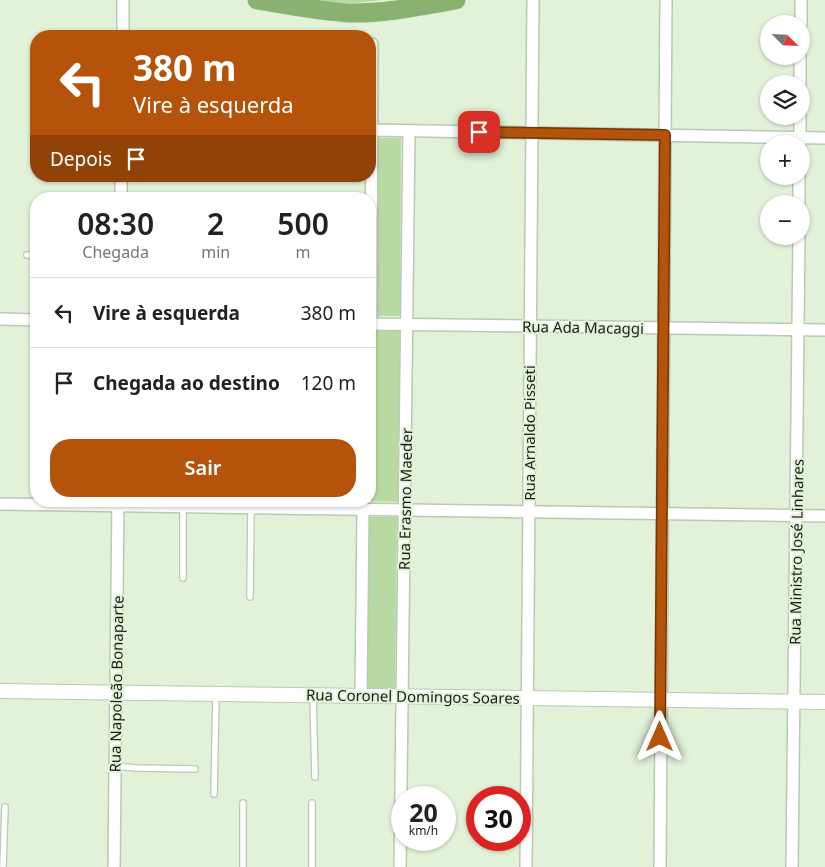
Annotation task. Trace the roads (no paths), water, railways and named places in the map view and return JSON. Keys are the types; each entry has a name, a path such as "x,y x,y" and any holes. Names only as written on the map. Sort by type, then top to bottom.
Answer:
{"street":[{"name":"Rua Arnaldo Pisseti","path":"526,867 533,0"},
{"path":"660,867 666,0"},
{"path":"801,0 801,15"},
{"path":"123,5 123,30"},
{"path":"376,130 760,139"},
{"name":"Rua Erasmo Maeder","path":"400,867 409,131"},
{"path":"810,139 825,138"},
{"name":"Rua Ministro José Linhares","path":"792,867 799,245"},
{"path":"0,320 30,320"},
{"name":"Rua Ada Macaggi","path":"376,324 825,330"},
{"path":"0,504 30,504"},
{"name":"Rua Napoleão Bonaparte","path":"114,867 118,507"},
{"path":"251,507 825,516"},
{"path":"361,696 363,509"},
{"name":"Rua Coronel Domingos Soares","path":"0,691 825,702"}],"lane":[{"path":"183,507 183,578"},
{"path":"250,597 251,507"},
{"path":"214,794 216,694"},
{"path":"313,695 315,777"},
{"path":"115,766 195,769"},
{"path":"312,802 312,867"},
{"path":"243,803 243,867"},
{"path":"3,867 5,807"}],"waterway":[{"path":"257,0 348,13 389,11 456,0"}]}
